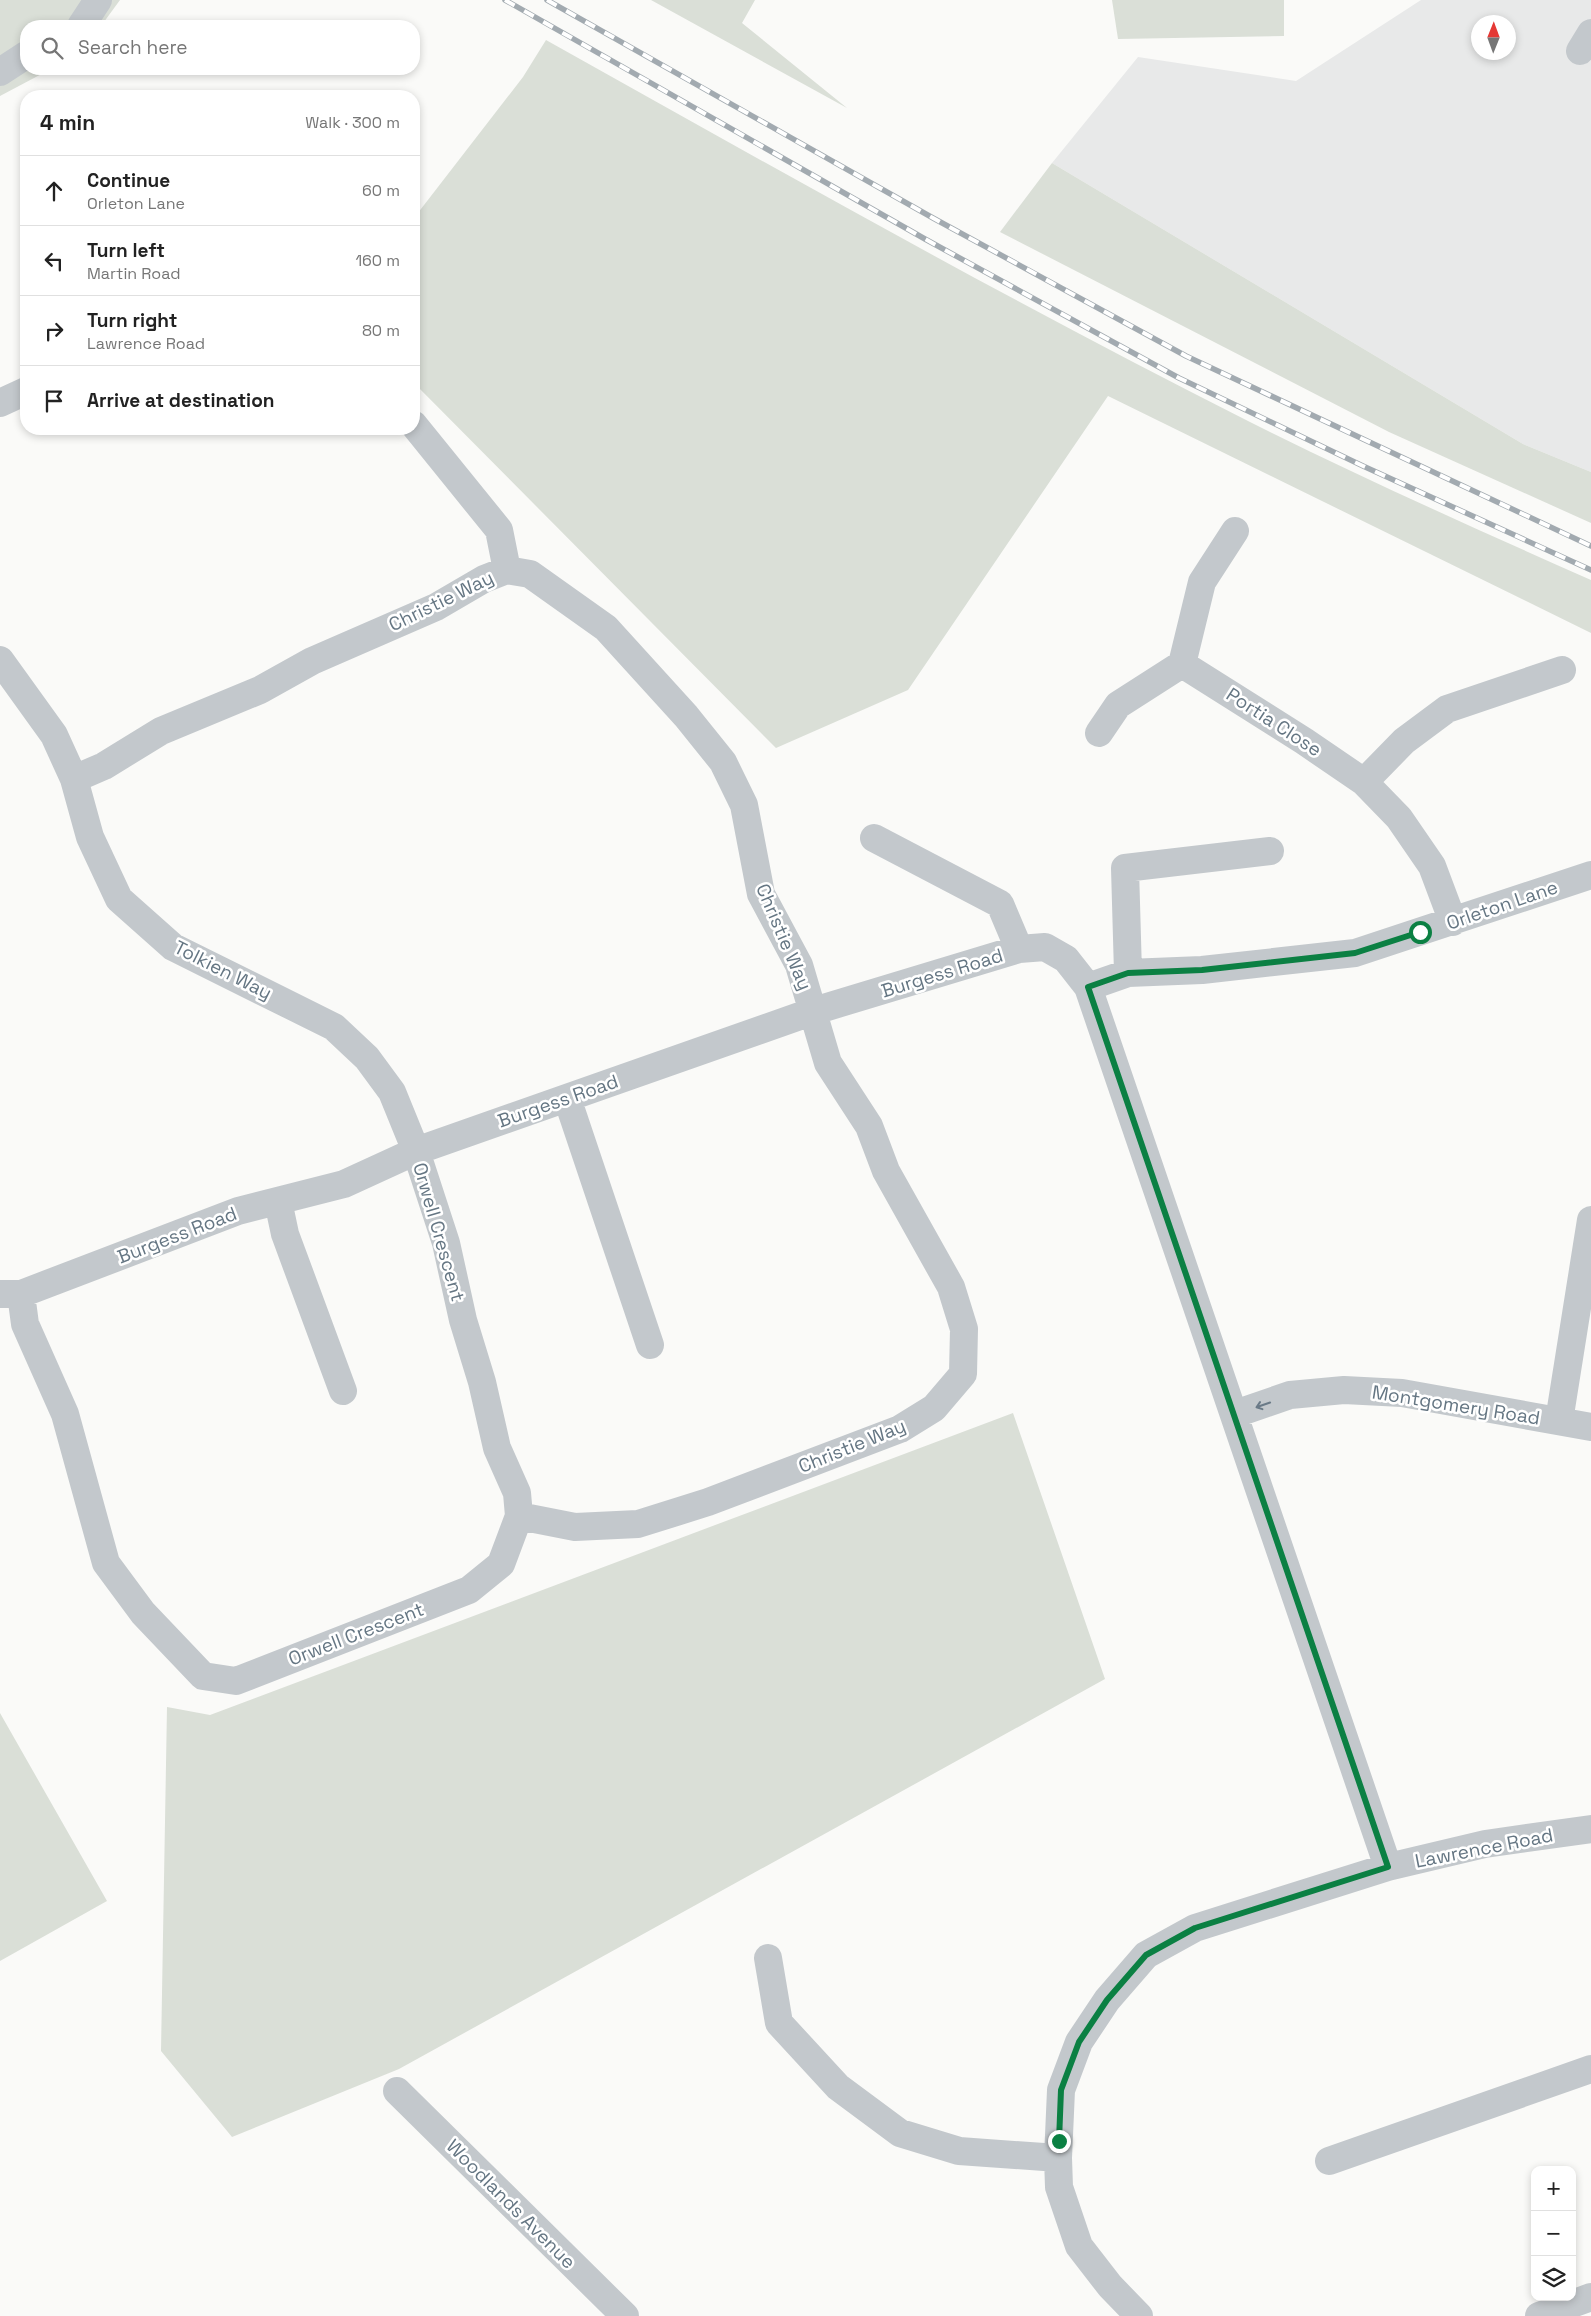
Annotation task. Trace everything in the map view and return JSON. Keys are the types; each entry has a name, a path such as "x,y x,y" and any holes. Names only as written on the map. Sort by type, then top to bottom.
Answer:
{"street":[{"path":"85,20 98,0"},
{"path":"0,72 20,59"},
{"path":"0,403 20,394"},
{"path":"420,432 499,530 507,570"},
{"path":"1099,733 1118,705 1182,664 1202,582 1235,531"},
{"name":"Christie Way","path":"74,779 104,766 161,731 260,690 312,660 436,607 484,579 507,570 530,574 606,628 686,716 723,762 744,805 762,894 799,964 828,1063 869,1126 886,1172 951,1287 964,1329 963,1374 934,1408 900,1429 690,1508 638,1524 575,1527 519,1516"},
{"name":"Tolkien Way","path":"0,660 54,735 74,779 90,838 119,899 173,947 334,1027 367,1058 392,1092 416,1151"},
{"name":"Portia Close","path":"1182,664 1304,741 1364,782 1399,818 1432,866 1453,922"},
{"path":"1364,782 1404,741 1448,709 1562,670"},
{"path":"874,838 1000,904 1019,949"},
{"path":"1128,973 1125,868 1270,851"},
{"name":"Orleton Lane","path":"1088,987 1128,973 1202,970 1355,953 1591,875"},
{"name":"Burgess Road","path":"10,1294 238,1211 344,1184 416,1151 814,1012 1019,949 1045,947 1066,958 1088,987 1388,1867"},
{"path":"567,1098 650,1345"},
{"name":"Orwell Crescent","path":"10,1294 26,1324 65,1414 106,1563 143,1614 203,1676 236,1681 469,1590 501,1564 519,1516 517,1493 497,1448 482,1382 463,1320 446,1243 416,1151"},
{"path":"278,1201 285,1234 343,1391"},
{"path":"1560,1421 1591,1220"},
{"name":"Montgomery Road","path":"1235,1414 1290,1395 1344,1390 1402,1393 1591,1427"},
{"name":"Lawrence Road","path":"1139,2316 1110,2286 1080,2246 1060,2187 1058,2158 1061,2090 1079,2042 1107,2000 1146,1955 1195,1928 1388,1867 1485,1844 1591,1830"},
{"path":"768,1958 779,2024 838,2086 900,2133 959,2151 1058,2158"},
{"path":"1329,2161 1591,2069"},
{"name":"Woodlands Avenue","path":"397,2092 626,2316"},
{"path":"1539,2316 1591,2298"}],"shaded area":[{"path":"0,0 120,0 105,20 20,20 20,75 40,75 0,96"},
{"path":"651,0 755,0 742,23 847,108"},
{"path":"1112,0 1284,0 1284,36 1118,39"},
{"path":"1421,0 1591,0 1591,472 1523,444 1052,163 1138,57 1296,81"},
{"path":"546,40 895,234 1159,376 1333,462 1591,580 1591,633 1108,396 908,690 776,748 420,389 420,210 523,77"},
{"path":"1052,163 1523,444 1591,472 1591,523 1389,432 1000,232"},
{"path":"1013,1413 1105,1679 399,2069 232,2137 161,2051 167,1707 210,1715"},
{"path":"0,1713 107,1901 0,1961"}],"railway":[{"path":"505,0 925,239 1179,378 1363,466 1591,570"},
{"path":"547,0 933,218 1186,356 1591,546"}],"route":[{"path":"1059,2141 1061,2090 1079,2042 1107,2000 1146,1955 1195,1928 1274,1905 1388,1867 1088,987 1128,973 1202,970 1274,964 1355,953 1420,932"}]}
